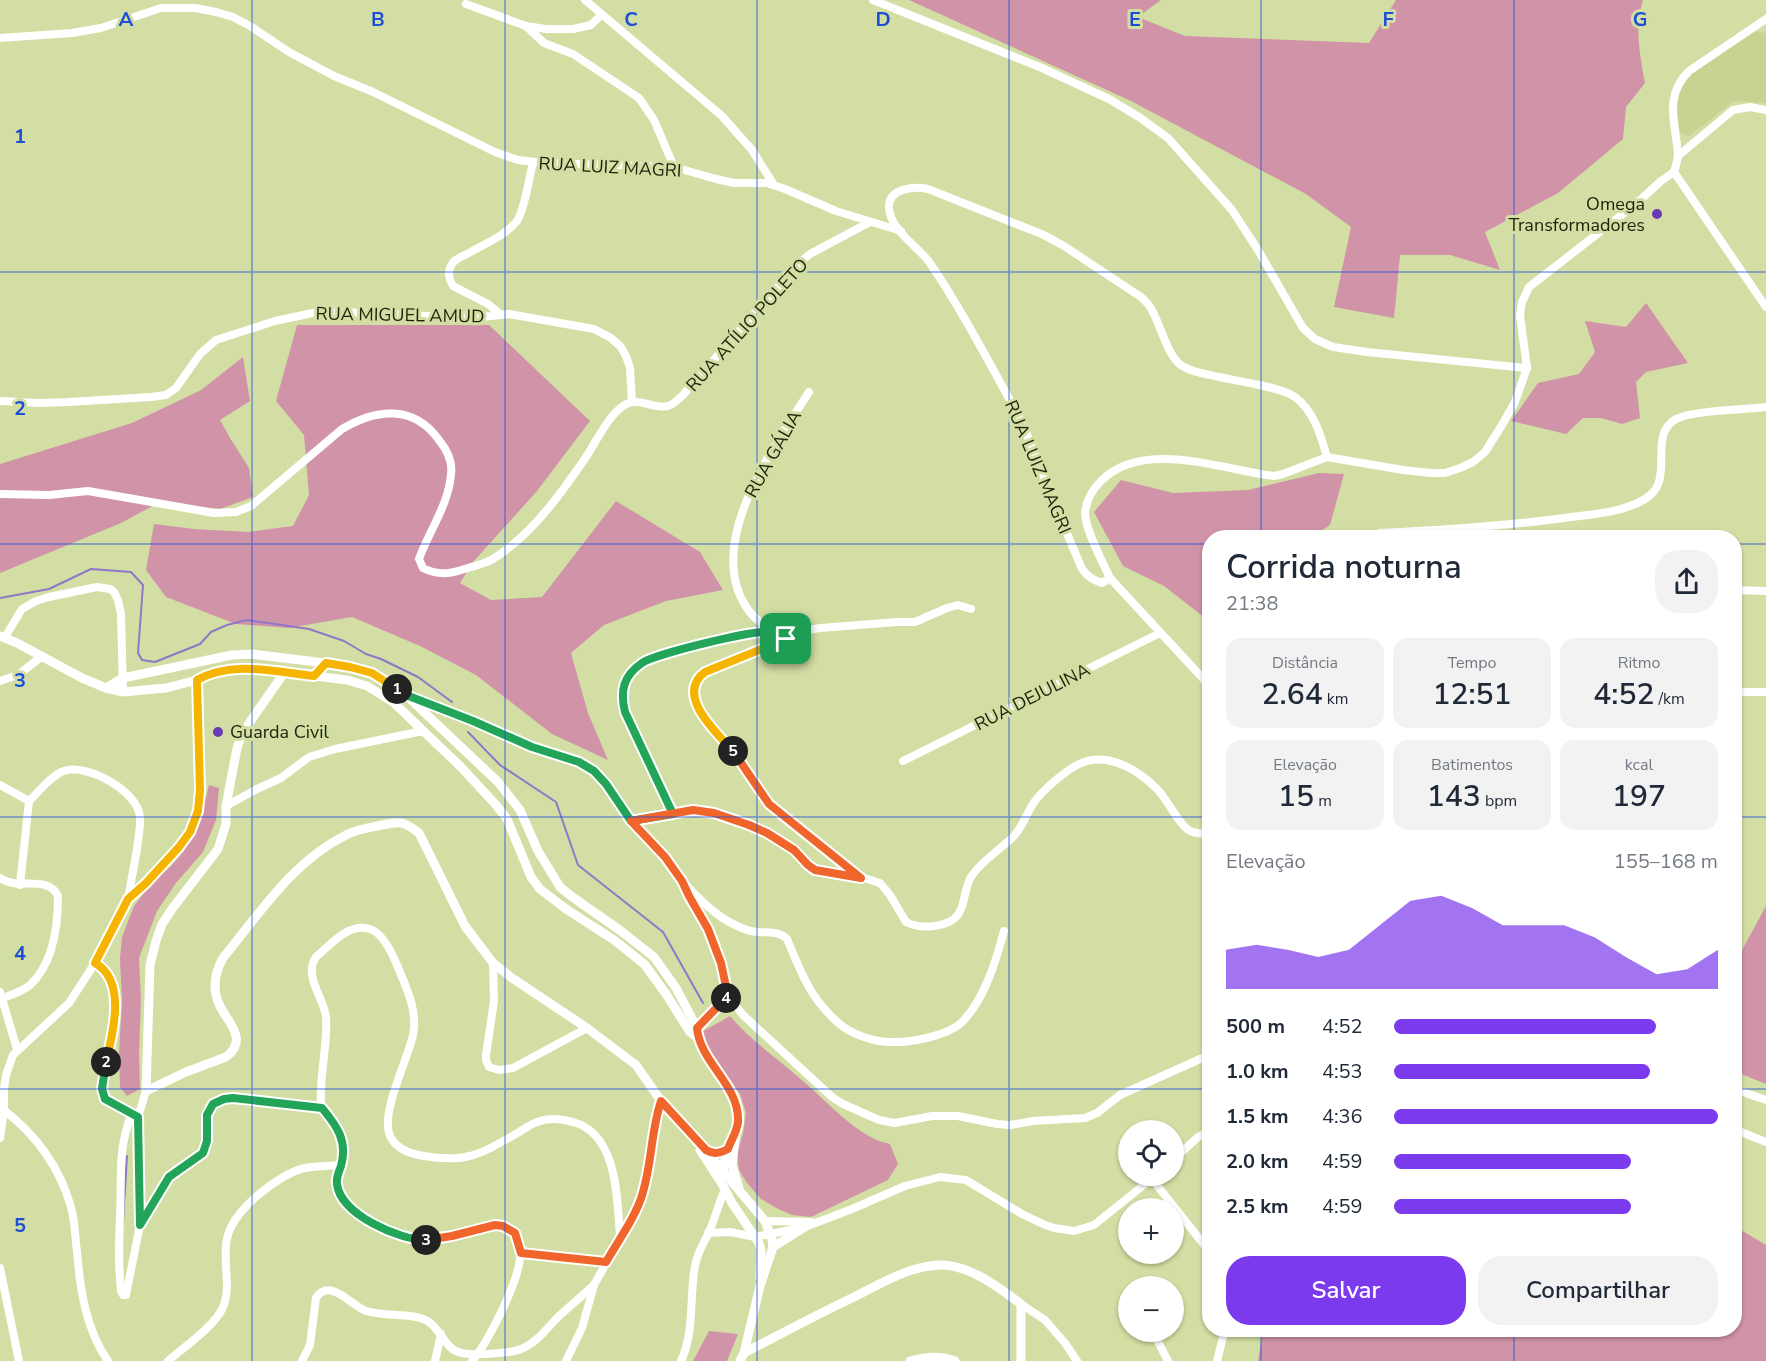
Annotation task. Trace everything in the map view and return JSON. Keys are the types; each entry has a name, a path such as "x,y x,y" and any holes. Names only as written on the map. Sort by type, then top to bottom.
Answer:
{"street":[{"path":"585,0 722,116 752,150 774,185"},
{"path":"873,0 1042,68 1109,99 1168,138 1232,210 1303,328 1315,339 1333,347 1367,352 1527,368"},
{"path":"466,4 526,26 546,29 573,29 591,25 601,15"},
{"name":"RUA LUIZ MAGRI","path":"0,38 72,33 101,28 160,8 181,7 216,12 233,17 250,26 289,52 334,76 374,92 495,152 532,163 674,167 734,183 767,183 836,211 901,231 928,261 954,301 1018,415 1082,569 1089,578 1102,583 1110,578"},
{"path":"1202,678 1110,578 1085,515 1090,494 1098,483 1110,472 1124,465 1166,459 1274,476 1327,458 1431,473 1445,473 1473,462 1485,452 1513,405 1527,368 1520,315 1522,302 1529,287 1674,172 1678,156 1673,103 1680,80 1689,71 1766,20"},
{"path":"526,26 544,44 573,54 639,98 654,120 674,167"},
{"path":"1756,26 1766,27"},
{"path":"1678,156 1733,110 1750,107 1766,110"},
{"path":"500,314 488,304 458,290 450,281 449,272 453,262 501,235 519,217 532,163"},
{"path":"1674,172 1766,307"},
{"path":"901,231 889,210 892,197 897,192 916,187 966,202 1054,240 1141,297 1150,307 1174,358 1183,367 1288,393 1296,398 1304,406 1318,429 1327,458"},
{"name":"RUA ATÍLIO POLETO","path":"632,402 666,406 672,404 683,395 798,264 810,254 870,222"},
{"name":"RUA MIGUEL AMUD","path":"0,401 49,403 166,395 176,388 200,354 216,340 275,321 322,311 473,318 500,314 520,315 594,329 611,338 621,347 630,368 632,402"},
{"name":"RUA GÁLIA","path":"786,639 751,614 741,600 733,558 744,507 759,472 809,392"},
{"path":"0,494 49,495 88,491 209,513 236,512 250,506 348,425 379,414 408,415 430,428 446,450 452,468 447,495 419,560 423,568 433,573 452,574 491,560 513,544 566,488 611,419 621,408 632,402"},
{"path":"1442,530 1552,520 1631,506 1646,499 1661,481 1662,443 1667,428 1676,420 1691,414 1766,407"},
{"path":"123,692 121,614 114,592 97,587 36,601 22,609 2,637 82,678 123,692 166,688 197,680 219,671 251,668 347,680 367,686 393,702 468,774 507,819 531,877 550,898 614,940 645,965 695,1033"},
{"path":"1742,590 1766,591"},
{"path":"861,878 763,798 741,760 705,719 695,701 694,688 705,672 802,631 915,622 958,605 971,609"},
{"path":"673,814 625,712 622,700 625,682 643,662 657,656 731,636 773,631"},
{"name":"RUA DEJULINA","path":"903,761 1160,633"},
{"path":"106,688 123,678 231,655 251,654 350,667 372,673 406,695 509,794 520,810 538,851 560,887 654,957 676,988 695,1033 729,1088 736,1104 738,1123 732,1165 743,1196"},
{"path":"0,681 18,675 41,657"},
{"path":"314,676 326,663"},
{"path":"135,1115 140,1225 129,1287 126,1295 123,1295 120,1283 118,1242 122,1143 125,1130 146,1091 150,964 162,924 218,849 226,824 226,806 237,748 243,732 284,673"},
{"path":"128,899 179,847 190,832 198,811 200,790 197,680"},
{"path":"1742,692 1766,692"},
{"path":"406,695 532,747 579,762 594,771 606,784 631,821 710,910 723,919 750,931 782,934 787,939 805,978 822,1007 855,1034 888,1042 907,1041 932,1037 961,1023 978,1000 986,984 1004,931"},
{"path":"226,806 281,778 309,757 335,748 423,731"},
{"path":"631,821 693,810 714,813 749,825 794,850 815,870 880,883 906,922 920,926 939,925 948,922 958,914 971,877 1015,835 1039,796 1073,767 1097,759 1119,762 1138,774 1158,789 1187,829 1202,834"},
{"path":"0,1137 6,1074 13,1055 69,1003 95,963 128,899 140,828 140,815 136,804 129,795 96,775 70,769 61,772 29,801 20,885"},
{"path":"0,785 29,801"},
{"path":"146,1091 231,1053 236,1042 236,1035 219,1004 215,987 218,968 223,958 290,876 346,834 398,822 406,824 419,834 465,926 493,963 636,1065 661,1101 706,1150 732,1203 761,1250 760,1286"},
{"path":"0,878 10,884 42,884 56,891 58,896 52,944 43,969 29,986 19,992 0,996 18,1049"},
{"path":"682,881 708,929 721,963 728,996 743,1015 832,1097 879,1120 895,1123 932,1116 957,1116 1010,1125 1033,1121 1085,1118 1097,1113 1120,1095 1202,1058"},
{"path":"566,909 575,900"},
{"path":"472,1361 498,1319 507,1299 521,1253 515,1233 503,1226 486,1227 452,1236 416,1240 373,1224 350,1206 339,1191 337,1177 343,1154 342,1138 338,1127 322,1108 326,1015 312,975 314,961 345,932 354,928 371,929 378,934 393,955 413,1010 413,1034 391,1104 388,1125 390,1135 396,1144 401,1149 415,1155 440,1159 461,1159 490,1149 534,1123 546,1119 561,1119 580,1124 602,1143 610,1161 620,1236"},
{"path":"95,963 111,977 115,1011 103,1094 105,1099 135,1115"},
{"path":"493,963 494,1001 486,1055 489,1067 499,1070 513,1068 587,1028"},
{"path":"695,1033 728,996"},
{"path":"1742,1092 1766,1100"},
{"path":"140,1225 169,1177 203,1153 207,1141 207,1115 213,1104 233,1098 322,1108"},
{"path":"566,1361 582,1328 594,1285 640,1203 646,1183 655,1119 661,1101"},
{"path":"4,1110 19,1121 36,1139 52,1161 65,1188 73,1217 79,1272 90,1328 95,1342 108,1361"},
{"path":"689,1131 708,1165 723,1181 743,1196 765,1221 771,1233 773,1247 760,1286 742,1357"},
{"path":"1742,1132 1766,1142"},
{"path":"681,1361 690,1335 695,1265 708,1233 723,1181 728,1149 736,1133"},
{"path":"1184,1150 1202,1135"},
{"path":"706,1150 716,1154 728,1149"},
{"path":"168,1361 219,1316 224,1306 226,1240 237,1215 282,1176 304,1168 341,1165"},
{"path":"708,1233 730,1232 755,1237 805,1227 905,1186 940,1178 966,1180 1022,1214 1054,1228 1074,1231 1094,1226 1143,1186"},
{"path":"1161,1186 1202,1242"},
{"path":"732,1203 743,1196"},
{"path":"765,1221 805,1223 821,1221"},
{"path":"773,1247 805,1227"},
{"path":"521,1253 606,1262"},
{"path":"742,1357 802,1322 894,1277 925,1267 944,1265 958,1268 992,1283 1045,1320 1077,1361"},
{"path":"0,1268 19,1361"},
{"path":"302,1361 310,1345 316,1298 324,1290 334,1291 366,1311 423,1319 429,1322 455,1350 461,1353 478,1354 513,1352 529,1345 594,1285"},
{"path":"1021,1304 1021,1361"},
{"path":"435,1361 441,1334"},
{"path":"1217,1361 1222,1337"},
{"path":"1158,1342 1168,1361"},
{"path":"910,1361 935,1358 955,1361"}],"shaded area":[{"path":"909,0 1161,0 1138,17 1185,36 1369,43 1396,0 1643,0 1638,31 1645,83 1626,107 1623,139 1558,193 1485,232 1500,270 1450,255 1400,255 1394,318 1334,307 1351,227 1306,194 1131,101"},
{"path":"1751,31 1766,33 1766,103 1734,101 1689,136 1680,132 1676,108 1679,84"},
{"path":"1646,303 1688,363 1646,372 1636,382 1640,418 1622,424 1601,418 1583,418 1566,434 1511,421 1538,383 1579,374 1595,352 1585,321 1626,327"},
{"path":"297,325 489,325 590,421 537,491 474,561 460,583 491,600 542,597 616,501 700,552 723,590 666,601 604,625 571,653 588,713 608,760 552,734 476,675 420,646 352,617 289,628 236,624 166,597 146,570 154,524 248,532 293,526 309,495 304,435 276,401"},
{"path":"243,357 250,401 220,420 249,468 253,497 220,509 160,502 121,523 0,573 0,464 132,423 201,390"},
{"path":"1319,473 1344,474 1330,525 1322,530 1202,530 1202,616 1164,586 1123,566 1094,512 1121,480 1173,493 1248,490"},
{"path":"209,785 219,788 216,820 203,852 176,883 157,911 139,958 140,1089 127,1096 120,1087 122,937 134,906 152,883 184,851 202,814"},
{"path":"1766,906 1766,1084 1742,1074 1742,950"},
{"path":"730,1016 756,1042 855,1127 890,1144 898,1164 888,1180 811,1217 792,1215 761,1199 739,1170 737,1154 746,1113 740,1094 698,1034"},
{"path":"1742,1231 1766,1245 1766,1361 1258,1361 1262,1337 1742,1337"},
{"path":"709,1331 738,1334 727,1361 693,1361"}],"waterway":[{"path":"0,598 49,589 91,569 131,572 143,585 138,653 142,660 155,662 200,644 211,632 247,620 309,629 344,641 366,654 418,677 452,702"},
{"path":"468,732 500,765 556,802 578,865 663,932 703,1003"},
{"path":"123,1222 127,1156"}],"place":[{"name":"Omega Transformadores","path":"1657,214"},
{"name":"Guarda Civil","path":"218,732"}],"route":[{"path":"786,639 705,672 696,682 693,696 705,719 741,760 763,798 861,878 815,870 794,850 767,833 702,810 631,821 665,857 682,881 708,929 721,963 728,996 697,1028 698,1038 729,1088 736,1104 738,1123 728,1149 716,1154 710,1153 661,1101 655,1119 646,1183 640,1203 606,1262 521,1253 515,1233 503,1226 495,1225 452,1236 416,1240 373,1224 350,1206 339,1191 337,1177 343,1154 342,1138 338,1127 322,1108 233,1098 218,1101 208,1110 207,1141 203,1153 169,1177 140,1225 138,1117 105,1099 103,1094 115,1011 111,977 95,963 128,899 179,847 190,832 198,811 200,790 197,680 219,671 251,668 314,676 326,663 372,673 406,695 532,747 579,762 594,771 606,784 631,821 673,814 625,712 622,691 625,682 634,670 643,662 657,656 731,636 773,631 786,639"}]}
